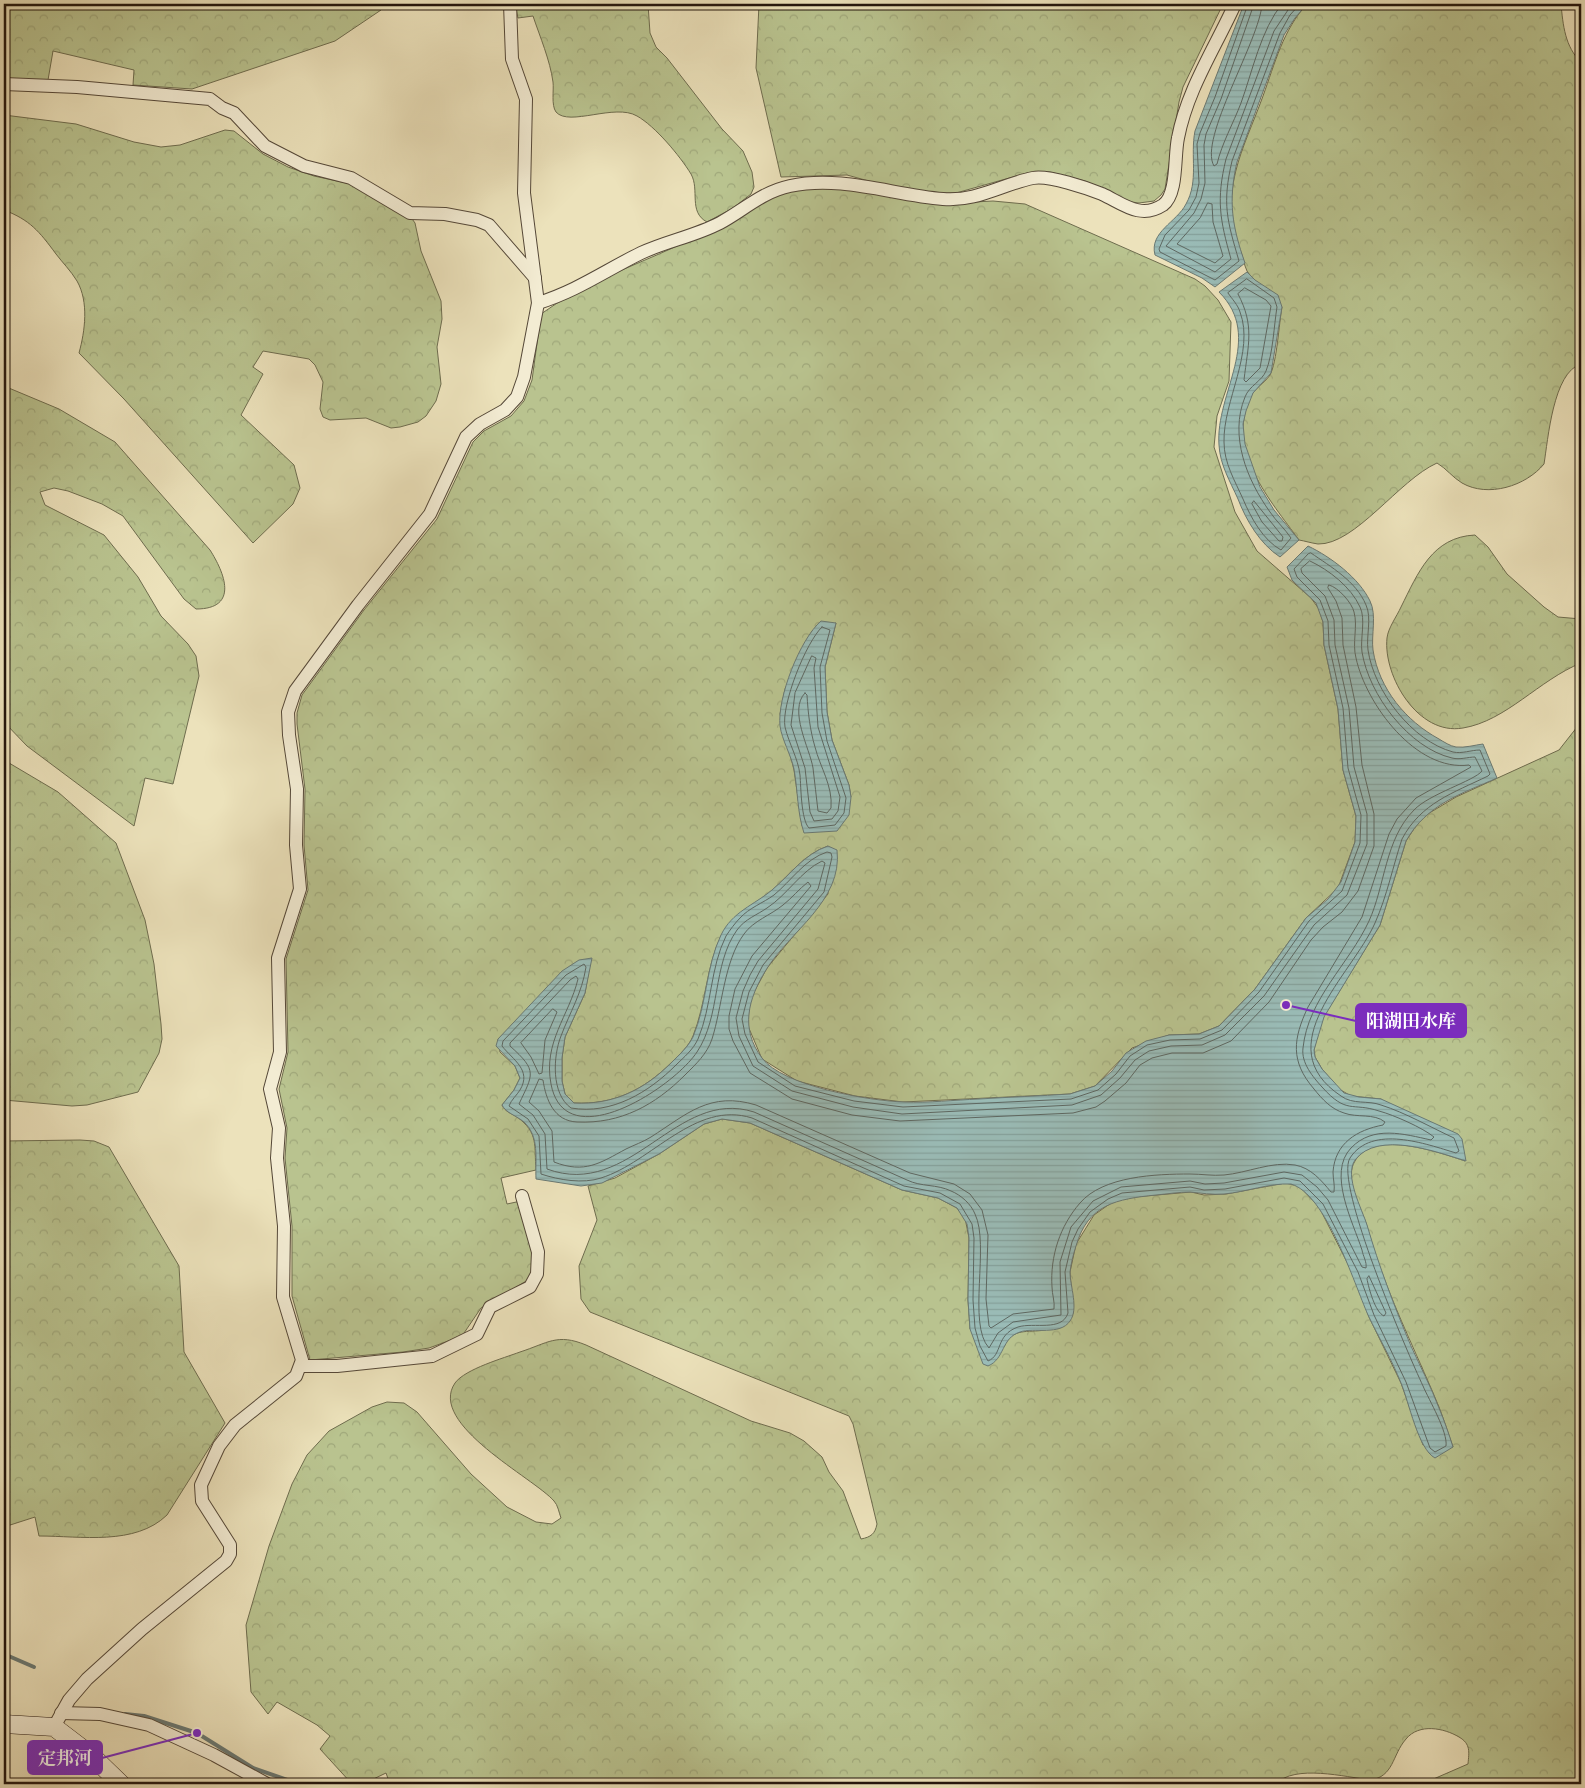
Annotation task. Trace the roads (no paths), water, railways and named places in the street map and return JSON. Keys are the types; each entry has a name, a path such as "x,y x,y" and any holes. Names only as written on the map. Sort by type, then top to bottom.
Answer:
{"street":[{"path":"58,1720 87,1679 149,1624 226,1561 230,1554 230,1545 202,1500 201,1485 219,1446 235,1425 296,1376 301,1366 301,1355 284,1297 284,1226 277,1158 278,1122 270,1089 280,1052 278,958 300,889 296,845 297,789 289,735 290,707 295,691 358,605 430,514 466,436 480,424 505,410 517,397 524,377 538,303 525,198 526,99 512,59 510,4"},
{"path":"538,303 583,286 642,253 715,226 766,194 805,184 842,184 949,200 979,197 1032,179 1044,177 1101,194 1133,210 1144,212 1155,209 1165,203 1173,189 1176,148 1185,112 1235,4"},
{"path":"4,84 77,87 210,99 222,108 234,113 265,146 304,166 351,178 410,213 445,214 477,220 489,225 536,279"},
{"path":"301,1366 337,1366 432,1356 477,1334 490,1307 530,1287 537,1274 538,1252 522,1196"},
{"path":"4,1724 58,1720 100,1714 149,1725 214,1755 267,1784"},
{"path":"58,1720 121,1784"}],"water":[{"path":"1244,4 1307,4 1284,35 1237,162 1232,201 1234,225 1245,263 1215,287 1202,278 1155,255 1154,247 1160,234 1182,210 1190,195 1193,177 1195,131"},
{"path":"1247,272 1255,280 1278,295 1282,307 1271,373 1253,393 1243,424 1245,444 1260,487 1274,510 1299,540 1280,557 1260,538 1241,507 1221,459 1219,445 1220,425 1235,366 1238,328 1232,310 1219,292"},
{"path":"1308,546 1344,569 1365,592 1373,612 1373,650 1376,664 1381,678 1396,702 1405,713 1427,732 1449,745 1466,747 1483,744 1497,778 1446,802 1435,809 1414,828 1406,841 1380,925 1324,1017 1314,1050 1315,1057 1322,1069 1344,1093 1359,1097 1381,1099 1458,1134 1462,1139 1466,1161 1424,1149 1393,1145 1378,1146 1365,1151 1355,1160 1352,1167 1355,1192 1387,1286 1411,1346 1436,1400 1453,1447 1435,1458 1424,1445 1390,1357 1368,1315 1347,1262 1327,1221 1316,1204 1304,1191 1291,1184 1274,1185 1224,1194 1186,1192 1142,1197 1117,1202 1096,1212 1081,1232 1072,1259 1070,1272 1074,1310 1070,1321 1066,1326 1053,1330 1026,1331 1014,1335 1009,1339 998,1359 988,1366 983,1364 970,1329 968,1300 969,1238 967,1224 957,1208 938,1198 902,1190 750,1123 722,1119 704,1124 659,1154 602,1183 581,1186 536,1179 536,1149 532,1134 524,1122 502,1105 514,1090 520,1078 515,1066 496,1046 498,1039 562,971 579,960 592,958 585,993 565,1037 562,1058 562,1081 565,1094 574,1103 588,1103 615,1098 639,1088 661,1073 686,1048 693,1037 701,1012 712,959 721,935 731,920 772,890 804,859 828,846 837,850 837,868 832,885 812,915 766,970 755,992 749,1014 751,1036 755,1047 772,1068 788,1077 849,1095 904,1102 1070,1094 1095,1086 1112,1071 1126,1053 1146,1041 1169,1035 1199,1034 1219,1026 1255,989 1306,918 1328,899 1341,882 1355,842 1356,816 1343,770 1338,709 1324,645 1323,622 1316,603 1292,580 1287,567"},
{"path":"821,621 836,623 825,667 827,712 832,740 849,785 851,797 849,815 837,831 804,833 794,769 781,731 780,714 786,685 798,655 805,641"}],"waterway":[{"path":"4,1654 34,1667"},
{"path":"125,1714 144,1716 197,1733 253,1768 299,1784"}],"place":[{"name":"阳湖田水库","path":"1286,1005"},
{"name":"定邦河","path":"197,1733"}]}
